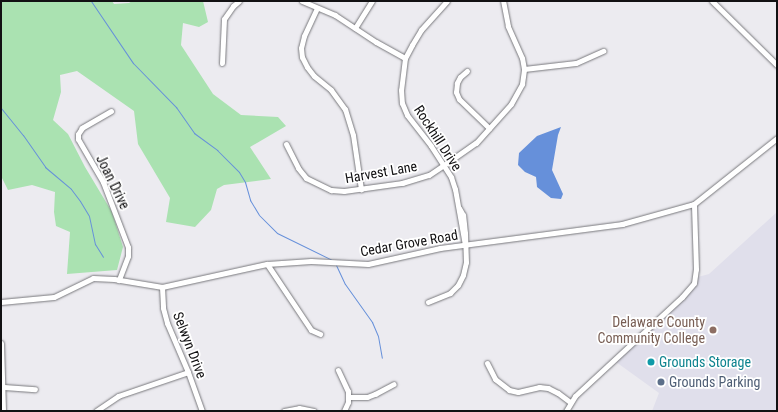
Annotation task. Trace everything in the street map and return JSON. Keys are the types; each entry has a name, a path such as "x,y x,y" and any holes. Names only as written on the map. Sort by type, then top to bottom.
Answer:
{"street":[{"path":"222,63 224,19 238,1"},
{"path":"302,1 335,15 388,50 405,58"},
{"path":"355,28 372,1"},
{"name":"Rockhill Drive","path":"428,302 450,293 461,280 466,262 463,215 458,207 455,189 444,165 413,124 402,103 401,90 405,58 421,30 446,1"},
{"name":"Harvest Lane","path":"286,144 298,168 306,178 331,190 344,191 361,189 416,180 444,165 476,143 517,95 522,84 524,69 522,58 508,26 503,1"},
{"path":"712,1 777,65"},
{"path":"317,8 304,36 301,48 302,57 314,76 331,90 345,109 354,135 361,189"},
{"path":"524,69 576,63 603,51"},
{"path":"467,71 460,77 457,83 456,92 459,99 489,128"},
{"name":"Joan Drive","path":"111,111 82,128 79,131 78,138 103,182 128,247 128,256 119,280"},
{"name":"Cedar Grove Road","path":"1,302 54,297 93,278 119,280 162,287 267,264 311,261 368,264 421,251 622,224 694,204 777,138"},
{"path":"566,411 570,402 682,297 694,283 696,269 694,204"},
{"path":"267,264 311,330 320,334"},
{"name":"Selwyn Drive","path":"162,287 167,323 188,372 202,411"},
{"path":"1,343 4,411"},
{"path":"487,363 495,379 509,390 518,392 539,387 548,388 558,392 570,402"},
{"path":"338,370 347,384 349,397 344,411"},
{"path":"96,411 118,396 188,372"},
{"path":"349,397 367,397 394,384"},
{"path":"4,387 35,389"},
{"path":"284,411 299,408 314,411"}],"shaded area":[{"name":"Delaware County Community College","path":"777,212 777,411 652,411 659,393 616,362 691,291 698,277 709,274"}],"green space":[{"path":"1,1 112,1 114,4 129,3 132,1 203,1 208,22 199,27 183,23 181,45 213,94 241,115 278,117 286,126 250,147 271,179 224,185 217,189 211,210 195,227 166,222 170,198 138,144 134,111 77,71 60,75 61,92 53,120 68,134 85,167 112,212 123,247 117,270 67,274 70,232 56,226 54,212 55,192 32,185 8,190 1,176"}],"water":[{"path":"561,127 558,135 552,170 563,194 561,199 551,198 537,187 536,177 525,172 518,165 519,153 537,136"}],"waterway":[{"path":"91,1 133,63 176,107 194,133 217,150 239,172 245,182 250,200 259,215 277,233 332,260"},
{"path":"1,108 23,135 45,167 71,189 80,201 89,216 95,244 103,257"},
{"path":"336,265 345,284 372,322 378,336 382,358"}],"place":[{"name":"Delaware County Community College","path":"713,330"},
{"name":"Grounds Storage","path":"651,362"},
{"name":"Grounds Parking","path":"661,382"}]}
